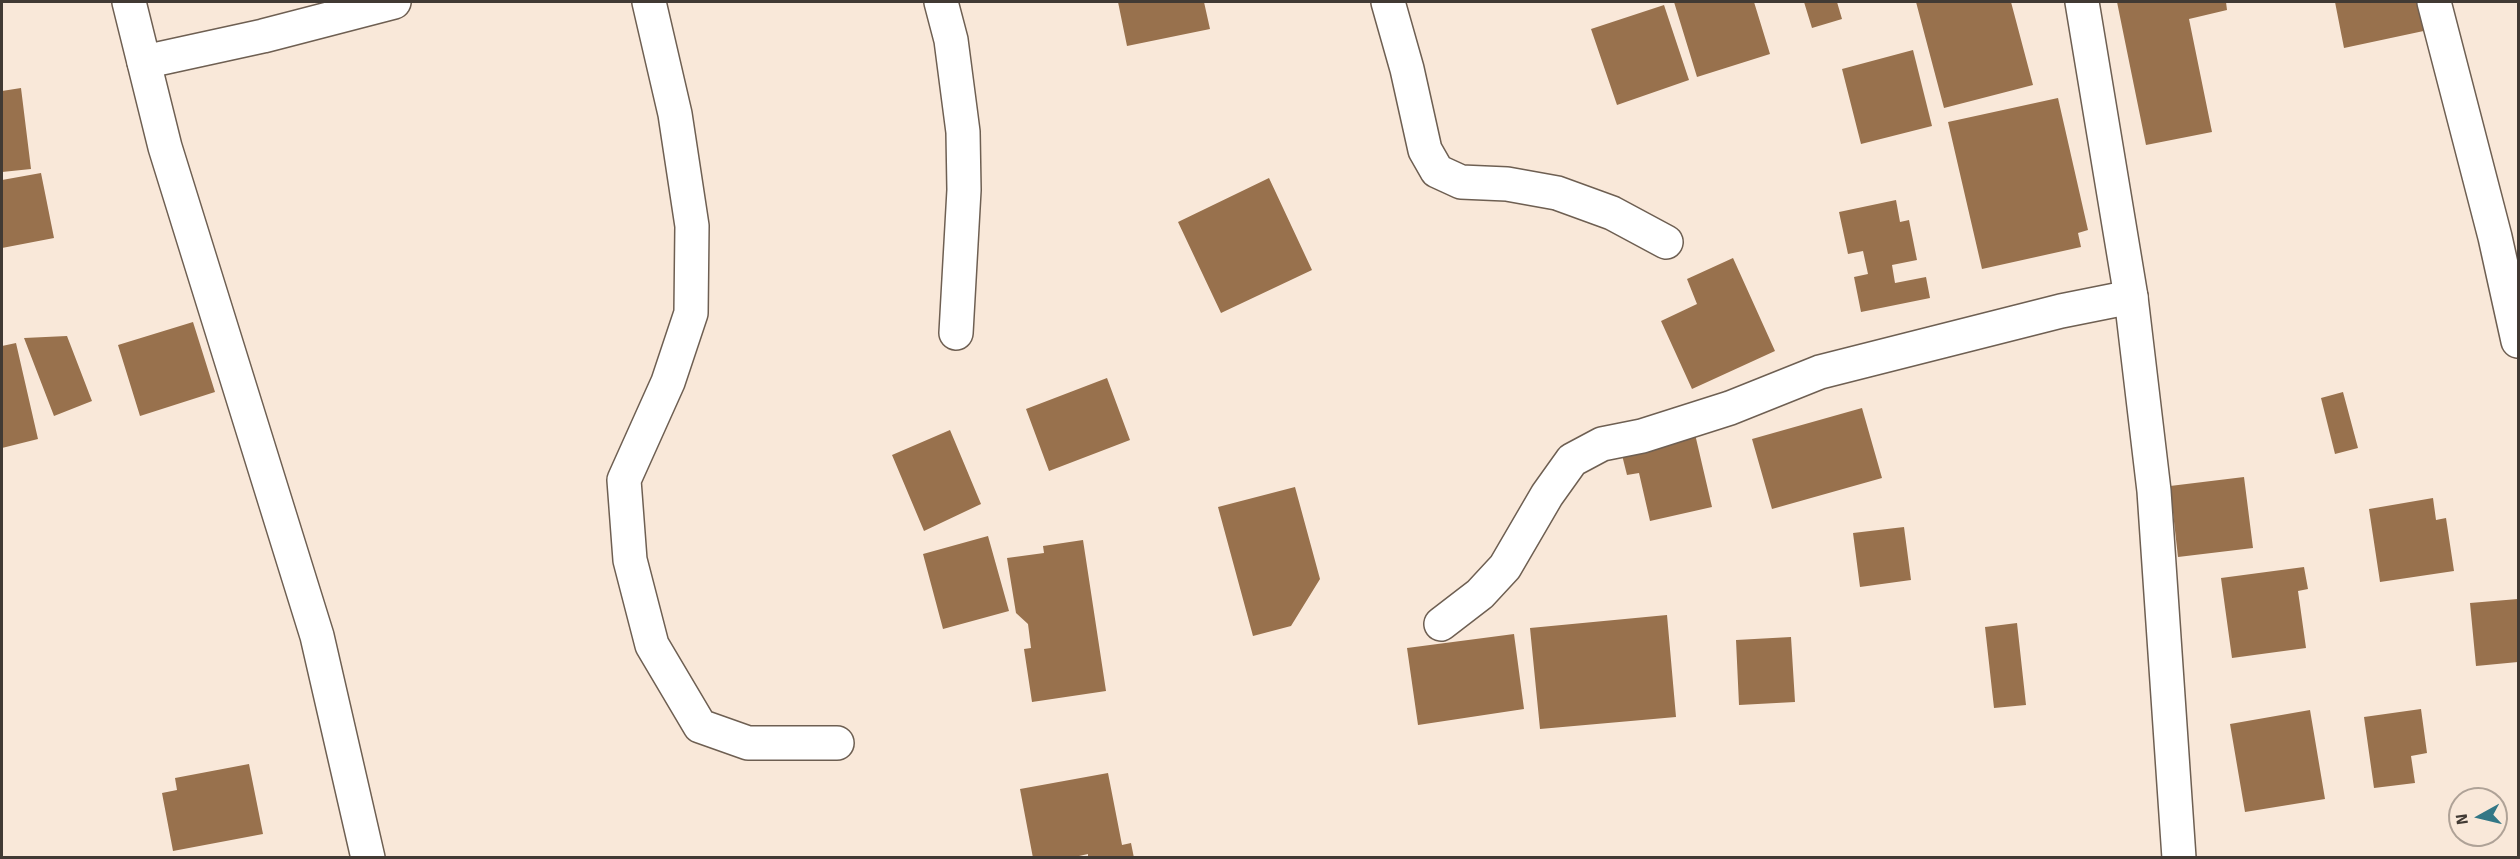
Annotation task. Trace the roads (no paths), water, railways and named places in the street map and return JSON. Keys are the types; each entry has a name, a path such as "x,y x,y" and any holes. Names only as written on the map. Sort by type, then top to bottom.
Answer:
{"street":[{"path":"129,2 165,147 317,636 368,858"},
{"path":"144,62 263,36 394,2"},
{"path":"649,2 675,114 692,226 691,313 668,382 624,480 630,560 651,645 700,726 748,743 837,743"},
{"path":"941,2 951,40 963,132 963,211 956,333"},
{"path":"1388,2 1407,69 1425,150 1437,171 1461,182 1507,184 1557,193 1612,213 1666,242"},
{"path":"2082,2 2131,297 2154,491 2179,858"},
{"path":"2434,2 2495,237 2518,341"},
{"path":"1441,624 1480,594 1505,567 1547,495 1572,460 1602,444 1642,436 1730,408 1820,372 2061,311 2131,297"}]}
